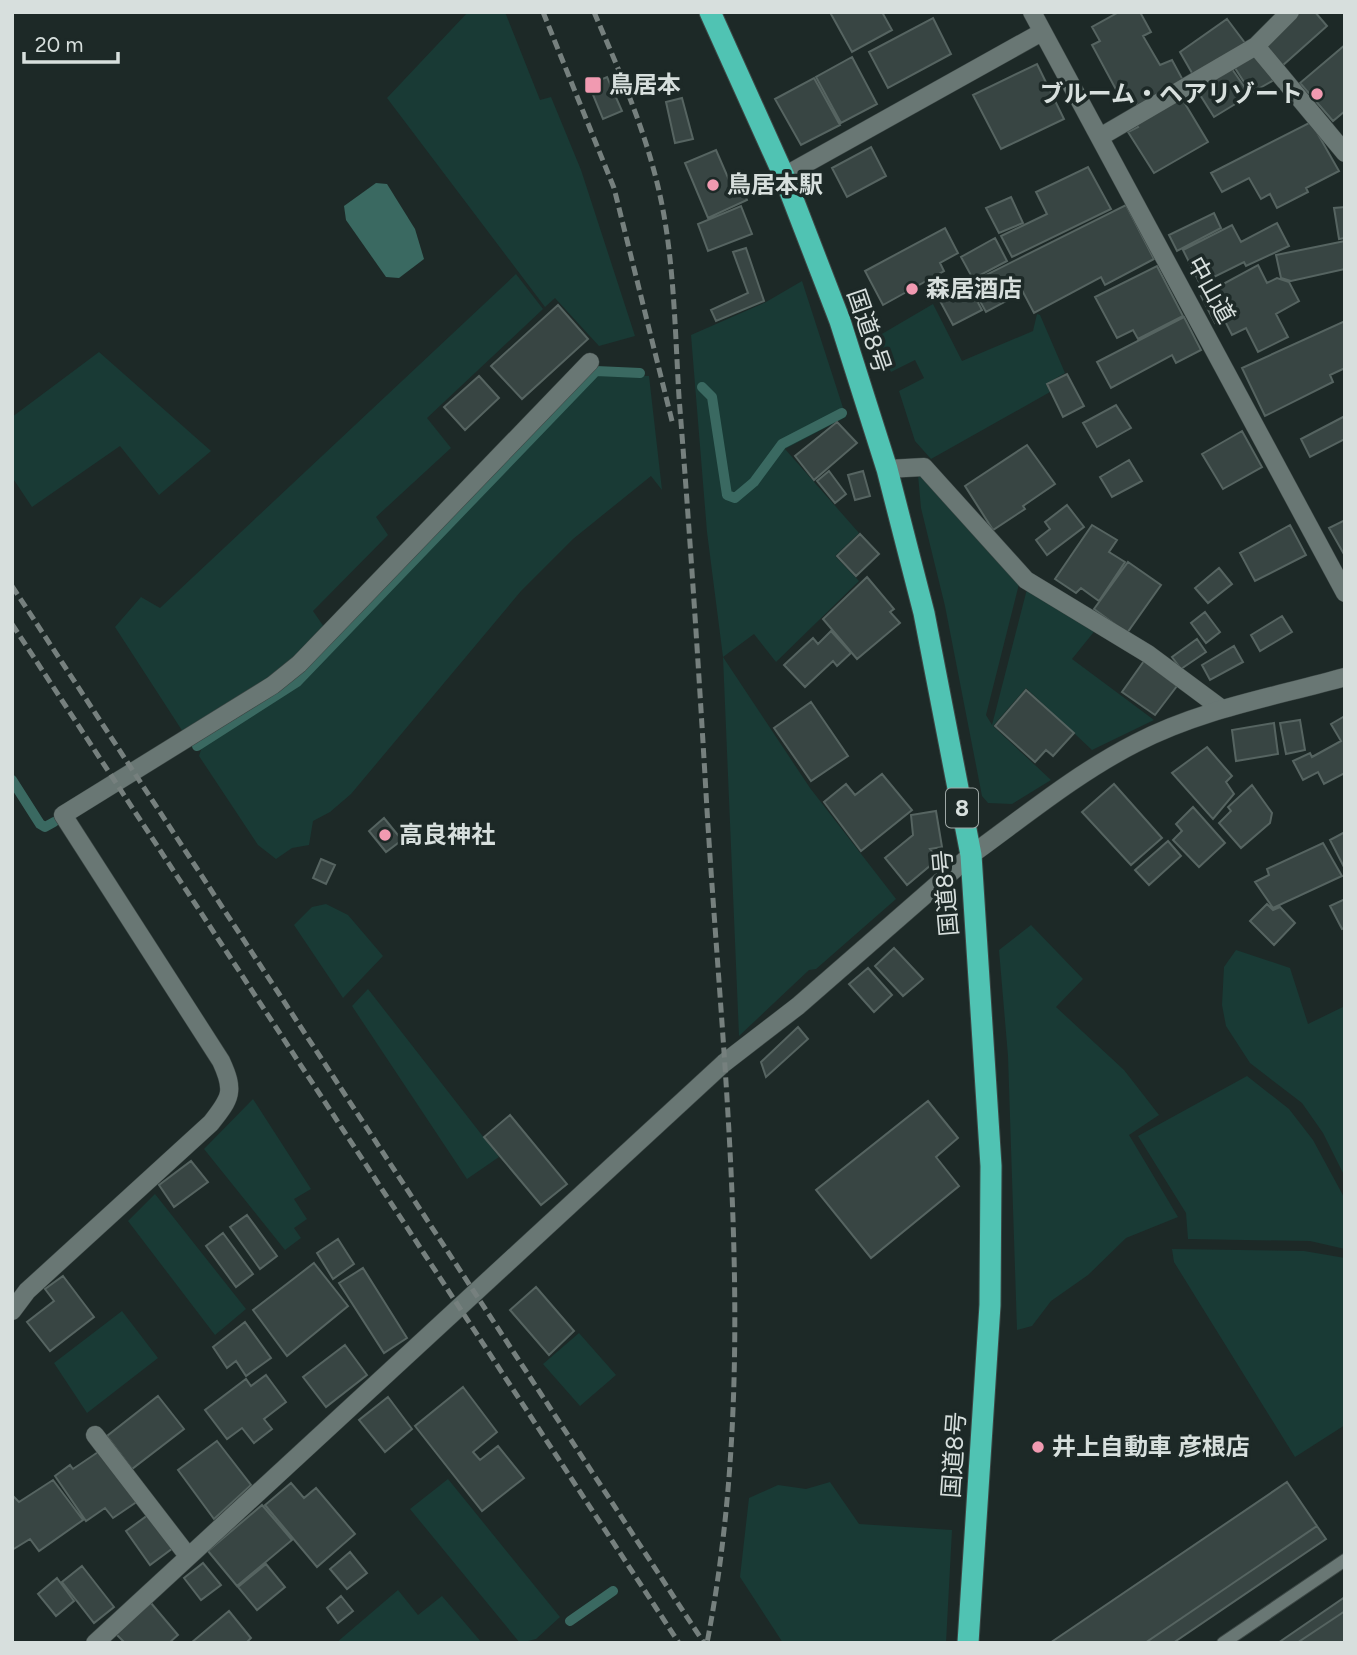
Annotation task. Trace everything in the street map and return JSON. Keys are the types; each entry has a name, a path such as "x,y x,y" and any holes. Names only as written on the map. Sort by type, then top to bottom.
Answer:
{"highway":[{"name":"国道8号","path":"710,12 784,176 839,321 887,469 924,613 971,855 990,1153 990,1291 968,1643"}],"street":[{"name":"中山道","path":"1032,12 1345,593"},
{"path":"1100,137 1256,46 1290,12"},
{"path":"784,176 1042,32"},
{"path":"1256,46 1345,153"},
{"path":"12,1311 27,1291 211,1123 228,1102 231,1082 221,1061 63,815 273,685 299,664 590,362"},
{"path":"887,469 924,467 1026,580 1148,654 1222,709"},
{"path":"95,1643 724,1063 798,1006 971,855 1090,770 1136,743 1222,709 1345,677"},
{"path":"95,1435 188,1556"}],"lane":[{"path":"1223,1643 1345,1560"}],"shaded area":[{"path":"468,12 505,12 540,100 551,97 581,170 635,336 599,346 555,298 545,307 387,98"},
{"path":"376,183 387,184 415,229 424,259 399,278 386,277 346,220 344,206"},
{"path":"516,274 543,309 427,418 451,448 376,517 388,535 313,611 324,627 279,672 183,732 115,627 141,597 160,608"},
{"path":"802,281 846,417 785,449 859,533 835,556 859,581 776,662 754,634 723,657 707,532 691,335 766,302"},
{"path":"933,304 962,361 1033,331 1037,314 1040,315 1065,373 1046,384 1050,392 931,459 915,441 899,391 924,378 915,360 891,372 875,338"},
{"path":"99,352 211,451 159,495 120,446 32,507 12,477 12,417"},
{"path":"595,376 649,376 662,490 651,476 573,539 521,591 351,794 330,812 313,821 309,845 292,848 276,859 258,845 199,756 202,747 301,684"},
{"path":"923,474 1019,584 986,715 992,725 1027,589 1097,628 1072,659 1154,720 1092,750 1026,688 993,726 1051,780 1012,804 988,803 982,796 945,606 921,508 918,475"},
{"path":"723,657 810,788 896,899 816,969 809,970 739,1036"},
{"path":"326,904 348,915 383,956 343,998 294,925 312,907"},
{"path":"1031,925 1083,979 1056,1007 1124,1070 1159,1115 1129,1135 1178,1217 1126,1238 1088,1275 1051,1301 1032,1326 1017,1330 1008,1056 999,950"},
{"path":"1236,950 1290,968 1308,1024 1345,1006 1345,1177 1323,1133 1302,1103 1250,1063 1226,1026 1222,1005 1224,967"},
{"path":"368,989 499,1157 467,1179 352,1006"},
{"path":"1247,1076 1289,1109 1313,1140 1345,1199 1345,1249 1310,1241 1188,1239 1186,1213 1138,1136"},
{"path":"253,1099 311,1189 294,1199 307,1219 294,1228 301,1238 285,1250 204,1149"},
{"path":"155,1194 246,1309 215,1335 128,1221"},
{"path":"1172,1249 1304,1251 1345,1258 1345,1425 1295,1457 1174,1262"},
{"path":"122,1311 158,1358 87,1413 54,1363"},
{"path":"579,1333 616,1375 580,1406 543,1364"},
{"path":"448,1479 560,1617 536,1639 520,1643 410,1509"},
{"path":"830,1482 859,1524 952,1530 946,1643 783,1643 740,1577 749,1498 778,1485 806,1489"},
{"path":"398,1590 418,1615 442,1596 482,1643 336,1643"}],"building":[{"path":"882,12 892,30 852,52 831,14"},
{"path":"1119,12 1140,12 1151,32 1143,36 1160,65 1172,60 1185,84 1139,108 1130,92 1120,97 1092,45 1100,41 1092,27"},
{"path":"1298,12 1315,12 1327,26 1282,66 1263,45"},
{"path":"933,18 951,54 888,88 869,52"},
{"path":"1227,19 1248,47 1196,80 1180,52"},
{"path":"1345,45 1345,111 1333,121 1300,83"},
{"path":"1257,54 1274,80 1251,93 1235,68"},
{"path":"852,57 877,104 841,123 816,77"},
{"path":"1037,64 1064,119 1001,149 973,95"},
{"path":"1232,69 1250,95 1214,117 1197,90"},
{"path":"607,77 622,111 603,119 589,85"},
{"path":"814,78 840,125 801,145 775,99"},
{"path":"1181,97 1208,142 1154,173 1128,132 1138,127 1135,122"},
{"path":"682,98 693,139 675,143 666,102"},
{"path":"1311,122 1339,171 1306,188 1308,192 1277,208 1270,194 1261,199 1249,178 1222,192 1211,173"},
{"path":"871,147 886,176 847,197 832,168"},
{"name":"鳥居本駅","path":"716,150 732,187 740,183 747,200 708,218 685,163"},
{"path":"1088,167 1111,209 1012,257 1001,236 1047,214 1036,192"},
{"path":"1011,197 1023,223 999,233 986,208"},
{"path":"1126,205 1154,259 1105,285 1101,277 1034,313 1023,292 986,312 970,283"},
{"path":"741,206 752,234 708,251 698,224"},
{"path":"1345,207 1345,238 1339,239 1334,208"},
{"path":"1214,213 1221,228 1177,251 1169,235"},
{"path":"1277,223 1289,246 1246,266 1244,262 1200,284 1183,250 1232,225 1241,242"},
{"path":"945,228 958,253 940,263 944,271 883,305 865,271"},
{"path":"995,238 1007,261 973,279 961,257"},
{"path":"1345,241 1345,269 1291,281 1281,278 1276,255"},
{"path":"746,248 764,301 716,321 711,310 748,293 733,252"},
{"path":"1258,265 1267,283 1277,278 1289,282 1299,301 1276,314 1288,337 1258,352 1246,328 1232,335 1224,319 1215,323 1201,296"},
{"path":"1157,266 1183,316 1138,339 1133,330 1117,338 1095,297"},
{"path":"968,284 982,310 953,325 939,299"},
{"path":"558,305 588,339 522,399 491,366"},
{"path":"1184,317 1201,350 1176,363 1172,355 1111,388 1097,362"},
{"path":"1345,321 1345,368 1330,375 1333,382 1265,416 1242,368"},
{"path":"1067,374 1084,406 1063,417 1047,384"},
{"path":"479,376 499,398 465,430 444,407"},
{"path":"1116,405 1131,428 1097,447 1083,423"},
{"path":"1345,416 1345,439 1310,457 1301,439"},
{"path":"837,422 857,443 814,480 795,456"},
{"path":"1242,431 1262,467 1223,489 1202,454"},
{"path":"1027,445 1055,484 1023,506 1025,509 993,530 965,486"},
{"path":"1129,460 1142,481 1112,497 1100,477"},
{"path":"829,471 846,494 835,503 817,481"},
{"path":"863,471 870,496 855,500 848,475"},
{"path":"1067,505 1084,527 1047,555 1036,540 1050,529 1045,522"},
{"path":"1345,520 1345,556 1329,528"},
{"path":"1092,525 1117,540 1109,552 1125,562 1099,601 1081,588 1076,593 1055,579"},
{"path":"1290,525 1306,555 1255,581 1240,553"},
{"path":"860,534 879,554 856,576 837,556"},
{"path":"1128,562 1161,585 1127,633 1094,609"},
{"path":"1219,568 1232,584 1208,603 1195,588"},
{"path":"867,577 894,609 890,612 900,623 857,659 823,619"},
{"path":"1205,612 1220,632 1206,643 1191,623"},
{"path":"1282,616 1292,632 1260,651 1251,635"},
{"path":"831,631 851,653 837,666 833,661 805,687 784,665 813,638 818,644"},
{"path":"1197,639 1206,652 1181,669 1172,657"},
{"path":"1234,646 1243,662 1210,680 1202,665"},
{"path":"1144,661 1177,686 1155,715 1122,692"},
{"path":"1026,690 1074,733 1053,756 1046,750 1035,762 995,726"},
{"path":"811,702 848,756 811,781 774,728"},
{"path":"1345,716 1345,773 1324,784 1318,772 1303,780 1293,761 1310,753 1312,757 1341,741 1331,724"},
{"path":"1300,720 1305,750 1286,754 1280,723"},
{"path":"1274,723 1278,754 1236,761 1232,730"},
{"path":"1207,747 1232,776 1226,782 1234,794 1213,819 1172,773"},
{"path":"882,774 912,810 861,851 824,802 846,784 855,795"},
{"path":"1114,784 1162,838 1131,865 1082,812"},
{"path":"1252,785 1272,813 1270,823 1241,848 1219,823 1231,811 1228,807"},
{"path":"1193,807 1225,843 1199,867 1173,840 1182,831 1176,824"},
{"path":"936,811 942,847 930,849 938,859 907,885 885,858 913,835 911,815"},
{"name":"高良神社","path":"384,818 402,840 386,852 369,831"},
{"path":"1345,832 1345,869 1330,840"},
{"path":"1168,841 1181,856 1149,885 1135,870"},
{"path":"1323,843 1342,876 1273,908 1255,882 1269,875 1267,869"},
{"path":"321,859 335,865 326,884 313,878"},
{"path":"1345,899 1345,928 1342,929 1330,906"},
{"path":"1267,904 1273,910 1280,907 1295,923 1274,945 1250,921"},
{"path":"894,948 923,979 903,996 875,966"},
{"path":"868,968 892,995 874,1012 849,984"},
{"path":"798,1027 808,1039 766,1077 761,1062"},
{"path":"928,1101 958,1138 936,1157 959,1186 871,1258 816,1190"},
{"path":"510,1115 567,1184 541,1205 484,1137"},
{"path":"191,1161 208,1182 174,1207 159,1185"},
{"path":"247,1215 277,1256 260,1269 230,1227"},
{"path":"223,1233 253,1274 236,1287 206,1246"},
{"path":"338,1239 354,1264 333,1279 317,1253"},
{"path":"314,1263 348,1306 287,1356 253,1310"},
{"path":"363,1268 407,1338 384,1353 339,1283"},
{"path":"63,1276 94,1317 50,1351 27,1322 54,1301 45,1289"},
{"path":"536,1287 574,1331 549,1355 510,1310"},
{"path":"245,1322 271,1358 246,1376 236,1361 227,1368 213,1347"},
{"path":"345,1345 367,1375 326,1407 303,1377"},
{"path":"266,1375 286,1402 264,1419 272,1429 254,1443 242,1428 227,1439 205,1410 246,1379 251,1386"},
{"path":"463,1387 497,1432 473,1452 480,1460 498,1446 524,1478 482,1511 415,1426"},
{"path":"158,1396 184,1429 132,1469 107,1436"},
{"path":"388,1397 412,1429 385,1452 359,1420"},
{"path":"217,1441 251,1485 214,1519 178,1470"},
{"path":"101,1450 138,1501 113,1518 105,1508 86,1521 55,1476 70,1465 73,1469"},
{"path":"53,1480 83,1520 39,1551 30,1539 12,1550 12,1495 19,1502"},
{"path":"1287,1482 1317,1526 1145,1643 1050,1643"},
{"path":"291,1483 304,1498 316,1488 355,1534 317,1567 265,1505"},
{"path":"262,1505 292,1540 237,1586 208,1551"},
{"path":"148,1515 173,1548 150,1565 126,1531"},
{"path":"1317,1526 1326,1539 1173,1643 1145,1643"},
{"path":"350,1552 367,1573 347,1589 330,1569"},
{"path":"203,1563 221,1585 201,1600 184,1578"},
{"path":"266,1564 285,1587 257,1610 238,1587"},
{"path":"82,1566 114,1607 94,1623 62,1582"},
{"path":"57,1578 74,1601 56,1616 38,1594"},
{"path":"341,1596 353,1611 338,1623 327,1608"},
{"path":"1345,1597 1345,1611 1297,1643 1278,1643"},
{"path":"151,1603 178,1635 169,1643 125,1643 115,1633"},
{"path":"229,1611 251,1638 246,1643 191,1643"},
{"path":"1345,1611 1345,1643 1297,1643"}],"waterway":[{"path":"197,746 297,682 596,371 640,373"},
{"path":"702,387 712,397 727,495 735,498 754,482 782,444 842,413"},
{"path":"12,780 40,824 45,827 54,822"},
{"path":"570,1621 613,1591"}],"railway":[{"path":"543,12 614,188 673,425"},
{"path":"594,12 631,100 653,168 664,216 673,293 733,1227 735,1332 732,1436 723,1540 707,1643"},
{"path":"12,586 704,1643"},
{"path":"12,624 679,1643"}],"place":[{"name":"鳥居本","path":"593,85"},
{"name":"ブルーム・ヘアリゾート","path":"1317,94"},
{"name":"鳥居本駅","path":"713,185"},
{"name":"森居酒店","path":"912,289"},
{"name":"高良神社","path":"385,835"},
{"name":"井上自動車 彦根店","path":"1038,1447"}]}
